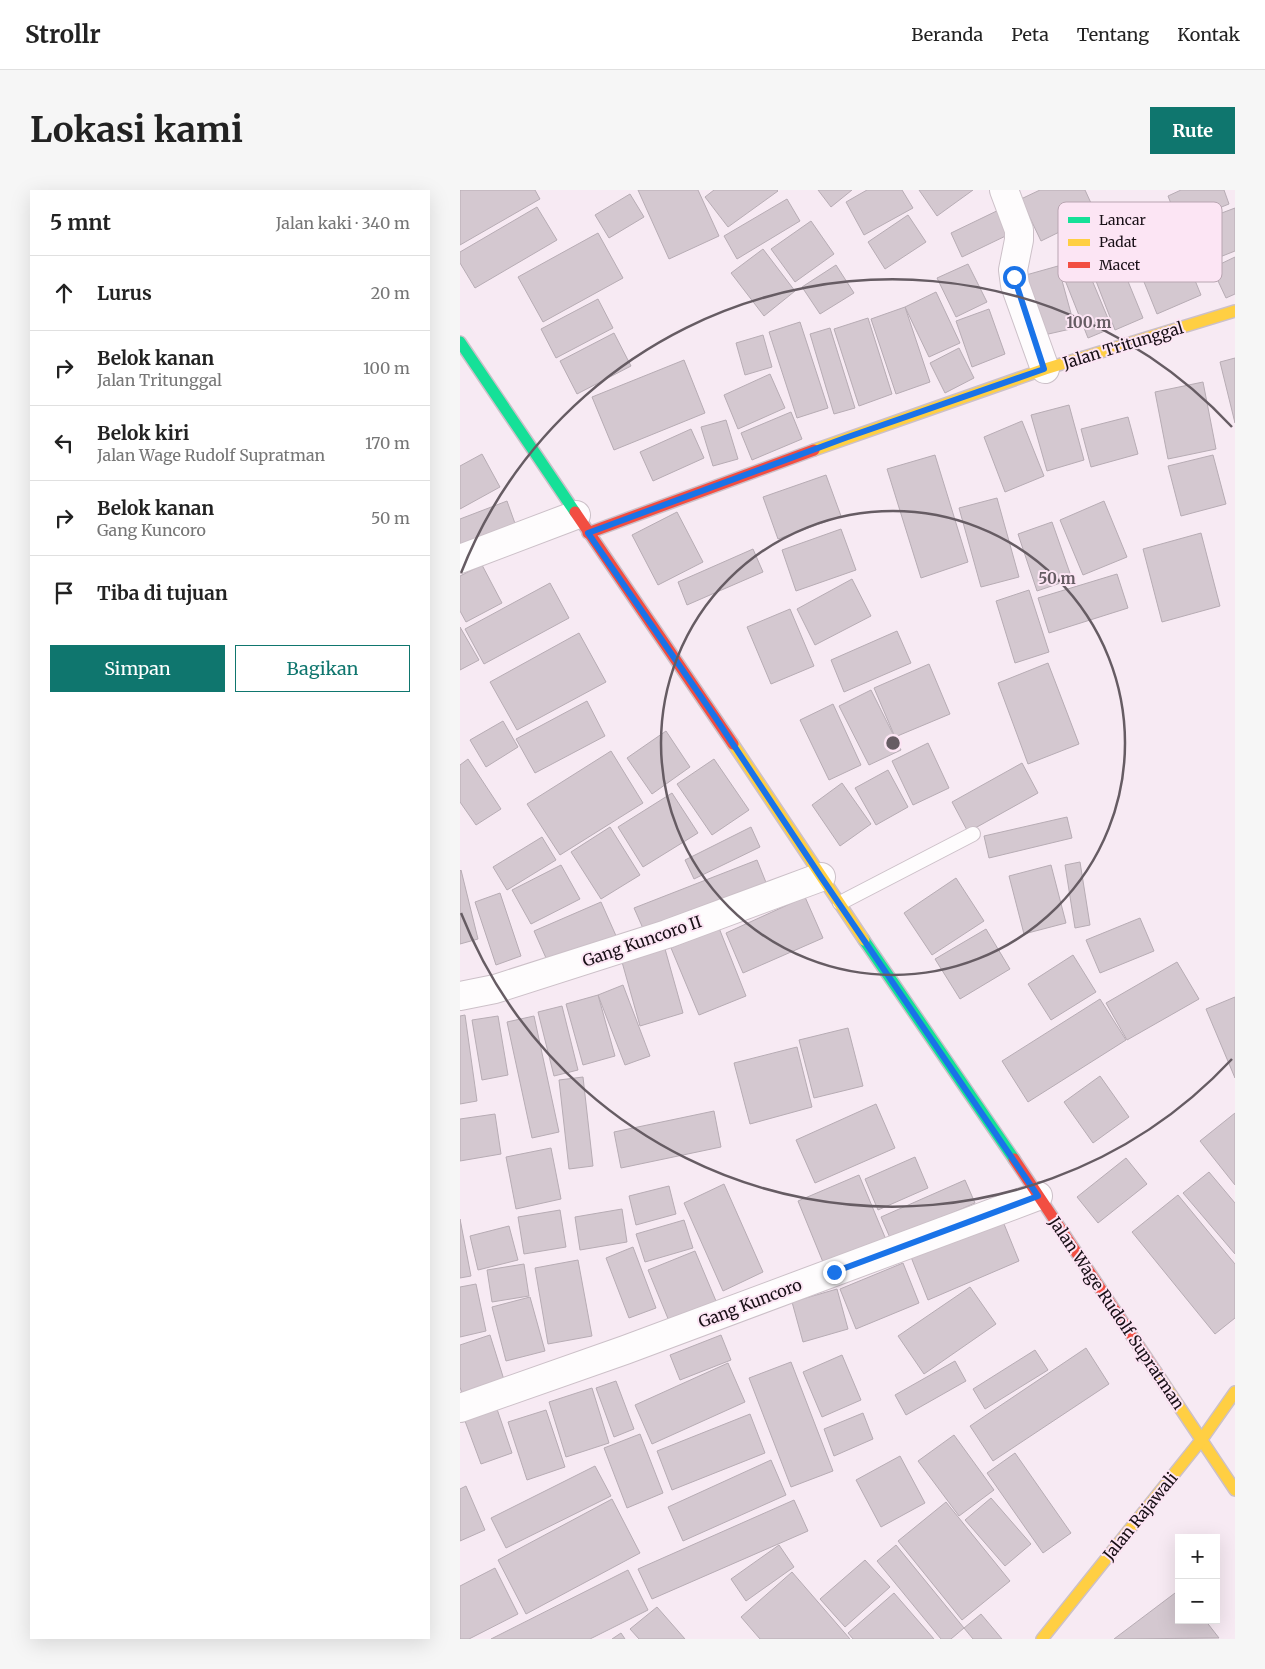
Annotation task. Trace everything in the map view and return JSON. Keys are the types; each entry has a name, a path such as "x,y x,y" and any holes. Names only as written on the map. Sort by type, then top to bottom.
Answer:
{"main road":[{"name":"Jalan Tritunggal","path":"582,524 845,438 1044,369 1235,311"},
{"name":"Jalan Wage Rudolf Supratman","path":"460,342 715,717 1235,1490"},
{"name":"Jalan Rajawali","path":"1042,1639 1202,1439 1235,1392"}],"street":[{"path":"1004,190 1019,230 1013,270 1015,285 1044,369"},
{"path":"460,559 582,524"},
{"name":"Gang Kuncoro II","path":"460,996 495,989 667,934 821,877"},
{"name":"Gang Kuncoro","path":"460,1408 626,1350 1038,1196"}],"lane":[{"path":"840,903 973,834"}],"building":[{"path":"460,190 535,190 540,199 460,245"},
{"path":"638,190 698,190 719,236 669,259"},
{"path":"714,190 778,191 728,227 705,197"},
{"path":"818,190 852,190 831,207"},
{"path":"867,190 902,190 913,208 864,235 846,202"},
{"path":"919,190 973,190 937,216"},
{"path":"1040,190 1085,190 1090,202 1058,202 1058,233 1041,241 1021,199"},
{"path":"1181,190 1224,190 1229,204 1222,207 1222,202 1170,202 1168,196"},
{"path":"630,194 644,217 609,238 595,215"},
{"path":"787,199 800,221 737,259 724,236"},
{"path":"537,207 557,240 475,288 460,263 460,252"},
{"path":"1005,207 1016,231 962,257 951,233"},
{"path":"1235,208 1235,251 1222,256 1222,213"},
{"path":"908,215 926,242 885,269 868,242"},
{"path":"811,221 834,254 795,282 771,249"},
{"path":"598,233 623,278 543,322 518,277"},
{"path":"763,249 795,291 764,316 731,273"},
{"path":"1235,257 1235,294 1226,298 1219,282 1222,282 1222,263"},
{"path":"968,264 987,302 956,317 937,278"},
{"path":"836,265 854,293 820,314 802,287"},
{"path":"1058,266 1058,282 1062,282 1075,328 1044,335 1026,275"},
{"path":"1066,282 1093,282 1112,328 1088,338"},
{"path":"1096,282 1128,282 1143,318 1115,330"},
{"path":"1144,282 1196,282 1201,295 1157,314"},
{"path":"936,292 960,343 929,357 905,307"},
{"path":"598,299 613,328 556,358 541,329"},
{"path":"905,307 930,382 896,394 871,319"},
{"path":"989,309 1005,354 972,367 956,321"},
{"path":"868,318 892,394 859,406 834,329"},
{"path":"800,322 828,408 797,418 769,332"},
{"path":"830,328 855,408 834,414 810,334"},
{"path":"614,333 631,366 577,394 560,361"},
{"path":"763,335 772,367 745,375 736,343"},
{"path":"959,348 974,378 945,393 930,363"},
{"path":"1235,358 1235,423 1220,362"},
{"path":"684,360 705,413 614,450 592,397"},
{"path":"770,374 785,408 738,429 724,395"},
{"path":"1203,382 1216,449 1168,459 1155,392"},
{"path":"1069,405 1084,460 1047,471 1031,415"},
{"path":"791,412 802,439 752,460 741,433"},
{"path":"1128,417 1138,454 1091,467 1081,429"},
{"path":"726,420 738,459 713,466 701,427"},
{"path":"1022,421 1044,476 1005,492 984,437"},
{"path":"691,429 704,458 653,481 640,452"},
{"path":"482,454 500,487 460,509 460,466"},
{"path":"935,455 968,562 921,578 887,469"},
{"path":"1213,455 1226,504 1181,516 1168,466"},
{"path":"826,475 841,516 778,539 763,497"},
{"path":"997,498 1019,577 981,587 959,508"},
{"path":"507,501 517,529 460,549 460,519"},
{"path":"1104,501 1127,557 1083,575 1060,520"},
{"path":"677,512 703,562 658,585 632,535"},
{"path":"1052,522 1072,579 1037,591 1018,534"},
{"path":"841,529 856,570 796,591 782,550"},
{"path":"1201,533 1220,606 1162,622 1143,549"},
{"path":"753,549 763,572 687,605 678,582"},
{"path":"482,565 502,603 466,622 460,611 460,576"},
{"path":"1117,574 1128,608 1049,633 1038,598"},
{"path":"852,579 871,616 815,645 797,609"},
{"path":"550,583 569,618 484,664 465,629"},
{"path":"1029,590 1049,652 1015,663 996,601"},
{"path":"790,609 814,666 771,684 747,627"},
{"path":"460,627 479,660 460,670"},
{"path":"897,631 911,663 844,692 831,660"},
{"path":"579,633 606,682 517,730 490,682"},
{"path":"1048,663 1079,744 1028,764 998,683"},
{"path":"929,664 950,714 895,737 874,688"},
{"path":"871,690 901,750 869,765 839,706"},
{"path":"587,701 605,736 535,773 516,739"},
{"path":"833,704 861,765 829,780 800,720"},
{"path":"503,721 518,747 486,767 470,740"},
{"path":"666,731 690,767 652,794 627,758"},
{"path":"928,743 949,788 913,805 892,761"},
{"path":"611,751 643,803 560,855 527,804"},
{"path":"468,759 501,809 476,825 460,802 460,765"},
{"path":"714,759 749,810 712,835 677,784"},
{"path":"1022,763 1038,793 968,832 952,802"},
{"path":"888,770 908,807 876,825 855,788"},
{"path":"842,783 871,824 840,846 812,805"},
{"path":"672,793 698,833 643,867 618,827"},
{"path":"1067,817 1072,838 989,858 984,836"},
{"path":"610,827 640,875 601,899 571,852"},
{"path":"751,827 760,847 694,879 685,860"},
{"path":"542,837 556,860 507,890 493,867"},
{"path":"757,860 767,885 645,933 634,908"},
{"path":"1080,862 1090,925 1075,928 1065,865"},
{"path":"561,865 580,899 531,924 512,890"},
{"path":"1051,865 1066,923 1024,934 1009,876"},
{"path":"460,871 478,939 460,944"},
{"path":"956,878 984,921 932,955 904,913"},
{"path":"500,893 521,956 496,965 475,902"},
{"path":"805,897 823,938 743,973 726,933"},
{"path":"601,902 617,938 550,967 534,931"},
{"path":"1140,918 1154,951 1100,973 1086,940"},
{"path":"719,928 746,996 699,1015 671,948"},
{"path":"986,929 1010,969 960,999 935,959"},
{"path":"665,949 683,1013 640,1026 622,962"},
{"path":"1073,955 1096,992 1051,1020 1028,984"},
{"path":"1177,962 1199,999 1127,1040 1106,1003"},
{"path":"623,985 650,1056 625,1065 598,995"},
{"path":"598,995 615,1056 583,1065 566,1004"},
{"path":"1235,997 1235,1078 1206,1009"},
{"path":"1100,999 1126,1040 1028,1102 1002,1061"},
{"path":"562,1006 578,1070 554,1076 538,1012"},
{"path":"465,1015 477,1101 460,1104 460,1016"},
{"path":"498,1016 508,1075 482,1080 472,1020"},
{"path":"534,1016 559,1132 532,1138 507,1022"},
{"path":"848,1028 863,1086 814,1098 799,1040"},
{"path":"797,1047 812,1107 750,1124 734,1063"},
{"path":"1100,1076 1129,1117 1093,1143 1064,1102"},
{"path":"583,1077 593,1166 569,1169 559,1080"},
{"path":"876,1104 895,1148 815,1183 796,1140"},
{"path":"714,1111 721,1147 621,1168 614,1132"},
{"path":"1235,1113 1235,1185 1200,1141"},
{"path":"495,1114 501,1154 460,1161 460,1119"},
{"path":"551,1148 561,1199 516,1209 506,1157"},
{"path":"915,1157 928,1188 878,1210 865,1179"},
{"path":"1126,1158 1147,1184 1098,1223 1077,1197"},
{"path":"1209,1172 1235,1203 1235,1254 1183,1193"},
{"path":"859,1175 887,1242 825,1267 798,1201"},
{"path":"965,1180 975,1203 891,1240 881,1217"},
{"path":"724,1184 763,1272 723,1291 684,1203"},
{"path":"669,1186 676,1214 636,1225 629,1196"},
{"path":"1178,1195 1235,1264 1235,1318 1215,1334 1132,1232"},
{"path":"622,1209 627,1242 580,1250 575,1217"},
{"path":"560,1210 566,1247 524,1254 518,1217"},
{"path":"460,1219 471,1276 460,1278"},
{"path":"1002,1219 1019,1261 928,1300 911,1257"},
{"path":"684,1220 693,1248 645,1262 636,1234"},
{"path":"509,1226 518,1260 478,1270 470,1236"},
{"path":"633,1247 656,1308 629,1318 606,1258"},
{"path":"695,1251 716,1301 669,1321 648,1270"},
{"path":"578,1260 592,1336 548,1344 535,1268"},
{"path":"903,1263 919,1303 856,1329 840,1289"},
{"path":"524,1264 529,1296 492,1302 487,1270"},
{"path":"476,1284 486,1331 460,1337 460,1287"},
{"path":"970,1287 996,1324 924,1374 898,1336"},
{"path":"837,1289 848,1329 803,1342 792,1302"},
{"path":"530,1297 545,1351 506,1361 492,1307"},
{"path":"490,1335 505,1383 463,1397 460,1387 460,1345"},
{"path":"721,1335 731,1360 680,1380 670,1355"},
{"path":"1086,1348 1109,1384 993,1461 970,1426"},
{"path":"1035,1350 1048,1370 985,1409 973,1389"},
{"path":"842,1355 861,1400 822,1417 803,1372"},
{"path":"955,1361 966,1381 906,1415 895,1395"},
{"path":"791,1362 833,1471 791,1487 749,1378"},
{"path":"728,1363 745,1402 652,1444 635,1405"},
{"path":"616,1381 634,1429 614,1437 596,1388"},
{"path":"592,1388 609,1443 566,1457 549,1402"},
{"path":"497,1409 512,1453 481,1464 465,1421"},
{"path":"546,1410 565,1467 527,1480 508,1422"},
{"path":"863,1413 873,1439 834,1456 824,1429"},
{"path":"750,1414 765,1453 672,1490 657,1451"},
{"path":"640,1434 663,1493 627,1508 604,1448"},
{"path":"954,1435 994,1490 959,1516 918,1461"},
{"path":"1015,1453 1071,1533 1043,1553 987,1473"},
{"path":"900,1456 925,1503 881,1527 856,1480"},
{"path":"771,1460 786,1495 683,1541 668,1507"},
{"path":"595,1466 611,1496 506,1548 491,1518"},
{"path":"466,1486 485,1530 460,1541 460,1489"},
{"path":"991,1498 1031,1544 1005,1566 965,1520"},
{"path":"612,1499 640,1553 526,1614 498,1560"},
{"path":"794,1500 808,1531 652,1599 638,1569"},
{"path":"946,1502 1010,1581 962,1620 898,1541"},
{"path":"779,1545 794,1567 746,1601 731,1579"},
{"path":"896,1545 964,1628 951,1639 941,1639 877,1561"},
{"path":"865,1560 890,1587 845,1627 820,1599"},
{"path":"495,1568 518,1614 469,1639 460,1639 460,1586"},
{"path":"628,1570 648,1610 590,1639 491,1639"},
{"path":"792,1572 850,1639 760,1639 741,1617"},
{"path":"894,1593 934,1639 853,1639 848,1633"},
{"path":"1175,1593 1175,1624 1208,1624 1219,1638 1114,1639"},
{"path":"657,1607 685,1639 639,1639 630,1629"},
{"path":"981,1614 1002,1639 973,1639 964,1628"},
{"path":"621,1633 625,1639 612,1639"}],"traffic: fast":[{"path":"460,342 575,512"},
{"path":"864,940 1014,1159"}],"traffic: slow":[{"path":"814,450 1045,369 1235,311"},
{"path":"733,744 864,940"},
{"path":"1156,1372 1235,1490"},
{"path":"1042,1639 1202,1439 1235,1392"}],"traffic: jam":[{"path":"588,533 814,450"},
{"path":"575,512 733,744"},
{"path":"1014,1159 1156,1372"}],"route":[{"path":"834,1272 1038,1196 821,877 715,717 588,533 845,438 1044,369 1015,285 1014,277"}]}
